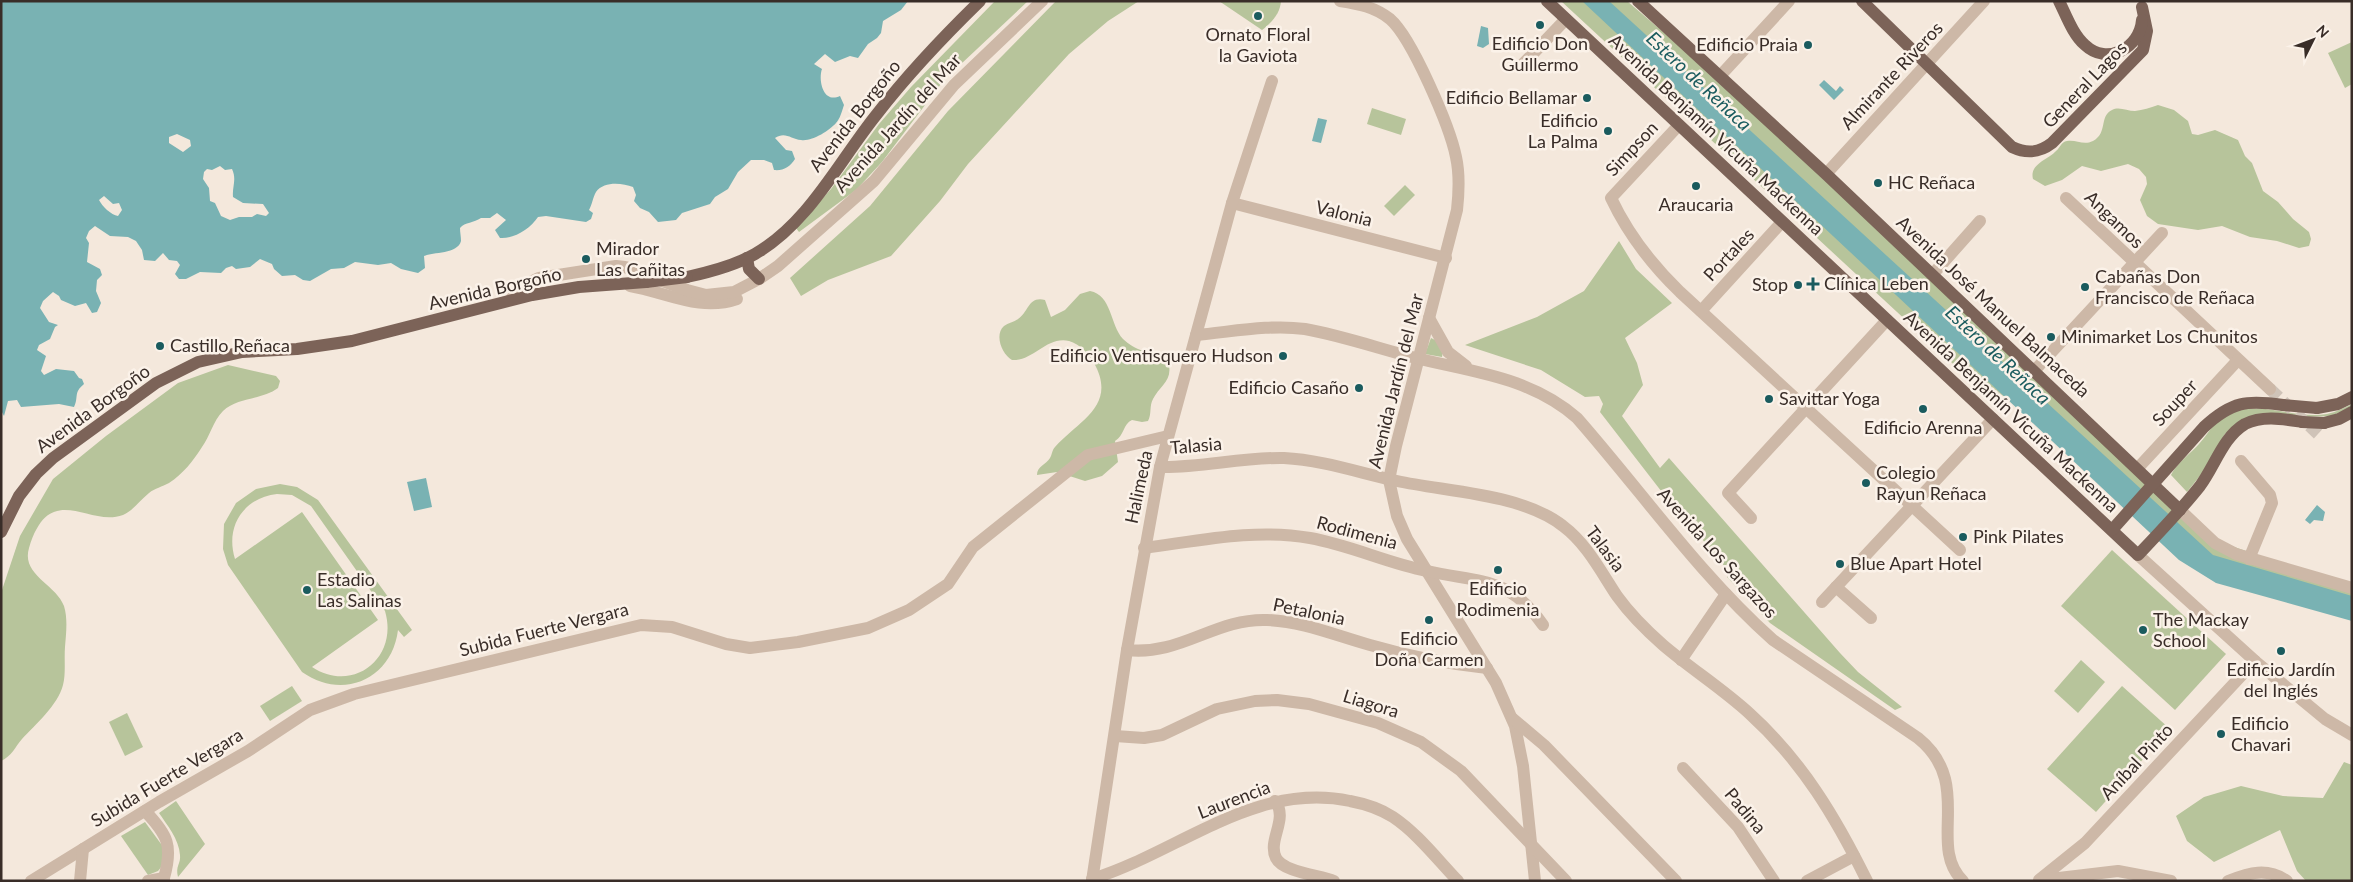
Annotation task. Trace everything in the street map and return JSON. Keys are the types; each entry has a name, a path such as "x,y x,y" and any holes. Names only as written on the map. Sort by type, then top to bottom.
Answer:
{"main road":[{"name":"Avenida Borgoño","path":"1,532 19,496 44,466 156,383 184,368 228,354 298,349 352,341 511,299 579,287 687,277 717,270 747,258 769,245 801,214 892,95 941,39 980,1"},
{"name":"Avenida Benjamín Vicuña Mackenna","path":"1547,1 2138,555"},
{"name":"Avenida José Manuel Balmaceda","path":"1638,1 2035,370 2137,469 2150,488 2177,513"},
{"path":"1862,1 1928,63"},
{"path":"2059,1 2084,45 2100,53 2116,53 2134,62"},
{"path":"2116,53 2131,45 2138,36 2141,26 2142,4"},
{"name":"General Lagos","path":"1928,63 2012,147 2024,152 2038,152 2052,143 2134,62 2147,38 2146,18 2142,4"},
{"path":"747,258 749,269 759,279"},
{"path":"2112,530 2204,427 2221,412 2246,402 2317,408 2338,404 2352,397"},
{"path":"2138,555 2204,481 2228,439 2238,429 2263,418 2324,422 2340,419 2352,412"}],"street":[{"name":"Avenida Jardín del Mar","path":"617,284 650,289 693,303 713,304 732,301 750,293 874,181 954,85 1042,1"},
{"name":"Avenida Jardín del Mar","path":"1340,1 1368,6 1383,14 1396,25 1414,52 1446,126 1456,158 1459,187 1457,210 1446,258 1418,358 1389,480 1402,527 1413,551 1500,689 1512,718 1520,743 1535,881"},
{"path":"1720,76 1789,1"},
{"name":"Almirante Riveros","path":"1826,174 1984,1"},
{"path":"1522,65 1566,19"},
{"name":"Halimeda","path":"1092,880 1127,650 1160,467 1232,203 1272,81"},
{"name":"Simpson","path":"1679,125 1611,198 1644,254 1667,280 1701,311"},
{"name":"Angamos","path":"2066,198 2270,390"},
{"name":"Valonia","path":"1232,203 1446,258"},
{"path":"1932,274 1980,221"},
{"name":"Portales","path":"1701,311 1782,222"},
{"path":"2035,370 2162,233"},
{"name":"Avenida Jardín del Mar","path":"511,299 520,288 532,280 563,273 606,267 626,267 686,290 706,295 734,292 759,279 778,266"},
{"path":"1701,311 1960,550"},
{"name":"Avenida Los Sargazos","path":"1429,318 1448,352 1470,368"},
{"path":"1752,518 1728,493 1887,320"},
{"name":"Avenida Los Sargazos","path":"1196,335 1271,328 1305,329 1418,358 1470,368 1533,389 1567,409 1596,440 1726,594 1773,640 1918,738 1930,749 1940,763 1946,780 1949,854 1953,868 1963,881"},
{"name":"Souper","path":"2137,469 2238,360"},
{"path":"1822,602 1993,419"},
{"name":"Subida Fuerte Vergara","path":"31,881 248,751 310,710 354,694 641,625 672,626 726,644 750,648 798,642 868,628 909,610 948,584 973,547 1088,455 1168,436"},
{"name":"Talasia","path":"1160,467 1178,467 1236,460 1282,458 1305,460 1389,480 1523,504 1554,519 1582,544 1629,611 1681,660 1734,699 1780,744 1825,802 1867,881"},
{"path":"2241,461 2270,495 2272,503 2249,559"},
{"name":"Avenida José Manuel Balmaceda","path":"2177,513 2215,543 2249,559 2352,588"},
{"name":"Rodimenia","path":"1144,548 1228,537 1290,536 1349,547 1427,571 1480,579 1497,585 1522,600 1543,625"},
{"name":"Avenida Benjamín Vicuña Mackenna","path":"2138,555 2255,661 2326,719 2352,735"},
{"path":"1836,587 1871,618"},
{"path":"1681,660 1726,594"},
{"name":"Petalonia","path":"1127,650 1159,650 1236,623 1267,620 1326,632 1381,648 1461,665 1487,668"},
{"name":"Aníbal Pinto","path":"2038,881 2085,842 2255,661"},
{"name":"Liagora","path":"1115,736 1144,738 1162,735 1204,714 1244,702 1277,700 1309,704 1378,723 1428,746 1461,771 1566,881"},
{"path":"1512,718 1544,745 1676,881"},
{"name":"Padina","path":"1683,768 1738,827 1774,881"},
{"name":"Laurencia","path":"1092,880 1141,861 1206,828 1275,801 1307,796 1327,797 1378,808 1407,828 1458,881"},
{"path":"1275,801 1280,813 1274,848 1277,859 1286,868 1334,881"},
{"path":"145,811 166,836 170,849 165,879 148,881"},
{"path":"80,881 83,849"},
{"path":"1807,881 1854,856"},
{"path":"2038,881 2118,871 2171,881"},
{"path":"2228,881 2257,871 2273,874 2287,881"}],"green space":[{"path":"995,1 1028,1 944,80 882,162 856,190 799,232 796,228 831,189 879,124 911,87"},
{"path":"1056,1 1139,1 1108,21 1069,54 968,164 940,201 891,256 828,280 801,296 790,278 870,206 948,111"},
{"name":"Ornato Floral la Gaviota","path":"1219,1 1281,1 1275,17 1262,30"},
{"path":"1561,1 1627,1 1733,92 2202,536 2352,587 2352,615 2232,584 1991,386 2001,395 1991,399"},
{"path":"2352,42 2352,84 2345,88 2328,53"},
{"path":"2158,105 2174,110 2188,121 2192,134 2198,135 2215,130 2238,140 2245,156 2252,163 2263,191 2278,202 2293,219 2309,232 2311,239 2309,246 2299,248 2277,241 2250,237 2222,226 2198,230 2158,224 2147,216 2140,200 2147,184 2146,177 2139,169 2128,164 2101,171 2082,166 2062,180 2045,186 2033,179 2034,169 2040,162 2053,154 2063,143 2070,141 2083,143 2098,138 2106,116 2112,110 2135,111"},
{"path":"1372,108 1406,119 1401,135 1367,124"},
{"path":"1405,185 1415,195 1394,216 1384,206"},
{"path":"1619,241 1636,269 1672,303 1625,338 1637,363 1643,385 1622,416 1660,468 1669,458 1840,653 1858,672 1902,707 1895,710 1770,623 1727,577 1731,574 1697,533 1700,527 1697,521 1690,518 1682,518 1600,412 1603,404 1599,396 1585,397 1541,370 1465,345 1537,317 1584,291"},
{"path":"1090,291 1103,298 1119,333 1125,341 1141,350 1159,352 1165,356 1169,366 1169,376 1153,399 1148,421 1132,420 1115,441 1118,462 1102,476 1085,481 1057,472 1037,475 1038,470 1050,458 1055,447 1084,420 1098,402 1101,391 1100,378 1090,356 1073,342 1069,341 1053,342 1027,357 1020,360 1012,360 1000,344 1001,330 1004,326 1022,316 1035,300 1045,300 1051,317 1065,310 1080,294"},
{"path":"1431,338 1443,350 1442,357 1425,354"},
{"path":"228,365 276,376 280,381 278,388 265,395 229,406 217,419 202,447 183,471 169,483 151,491 127,513 110,517 71,510 59,511 48,516 38,527 29,548 28,557 34,572 54,591 64,606 66,626 64,680 60,692 51,707 11,754 1,761 1,593 20,536 53,479 106,436 178,383"},
{"path":"2352,404 2352,407 2331,416 2245,419 2225,434 2203,472 2187,492 2171,475 2215,424 2234,412 2260,409 2314,415 2327,414"},
{"name":"Estadio Las Salinas","path":"280,484 297,487 318,500 412,630 404,637 398,630 394,647 386,661 376,672 363,680 349,684 333,685 318,681 302,672 228,565 223,549 224,524 236,503 256,489","holes":["277,494 292,495 311,506 385,611 388,628 385,643 379,656 369,667 357,674 343,676 327,674 312,667 378,620 302,512 235,559 233,547 235,525 246,508 255,501 265,497"]},
{"name":"The Mackay School","path":"2112,550 2226,654 2175,710 2061,606"},
{"path":"2081,660 2105,682 2078,713 2054,691"},
{"path":"292,686 302,701 270,721 260,706"},
{"name":"The Mackay School","path":"2122,686 2170,729 2096,812 2047,769"},
{"path":"127,713 143,747 125,756 109,722"},
{"path":"2344,762 2352,765 2352,881 2306,881 2297,871 2280,830 2214,862 2187,841 2176,816 2204,797 2241,786 2283,796 2323,798"},
{"path":"176,801 205,844 178,877 179,849 172,832 159,813"},
{"path":"145,822 164,848 166,861 158,871 148,875 121,836"}],"water":[{"path":"1,1 908,1 901,10 883,21 881,33 868,44 858,58 850,56 835,62 825,54 814,64 822,69 821,84 823,90 829,97 840,96 844,105 839,119 833,126 810,139 801,140 785,135 775,138 786,150 792,151 795,159 789,166 780,170 774,170 772,163 764,160 751,160 738,172 728,189 715,197 710,204 682,213 676,220 658,222 649,212 640,208 634,201 636,195 633,187 619,184 608,185 599,188 596,192 589,210 593,213 591,219 586,222 546,216 538,217 521,232 511,237 500,238 495,230 506,220 497,213 490,218 481,218 462,226 460,228 461,241 459,245 445,252 424,256 425,268 418,273 401,269 391,263 378,265 355,262 344,268 331,269 310,281 303,280 295,275 282,276 274,269 272,264 260,259 250,267 236,269 232,266 226,268 221,273 200,272 186,279 179,279 175,274 180,265 177,261 169,260 163,253 155,261 144,260 142,250 136,241 128,237 110,236 95,226 89,231 86,238 89,243 87,262 100,269 102,275 97,280 96,291 101,303 97,312 92,313 86,303 75,306 61,300 53,292 43,301 40,308 49,322 58,325 55,327 50,339 39,345 37,350 46,356 41,371 44,375 56,369 74,371 82,379 84,384 77,393 74,407 59,404 21,407 17,400 8,401 4,416 1,410","holes":["177,134 190,140 191,146 183,152 169,143 169,137","220,166 225,170 232,169 234,180 233,197 243,203 263,204 269,213 266,216 257,214 252,217 239,217 230,220 221,216 215,203 210,201 209,188 203,179 204,172 207,169 212,170","104,196 113,204 119,203 122,210 118,216 112,214 99,200"]},
{"path":"1582,1 1609,1 2213,555 2352,596 2352,621 2216,583 2179,560"},
{"path":"1481,26 1488,28 1489,44 1483,48 1477,46"},
{"path":"1824,80 1836,91 1840,86 1844,90 1834,100 1819,85"},
{"path":"1318,118 1327,120 1321,143 1312,141"},
{"path":"426,478 432,507 414,511 407,482"},
{"path":"2317,505 2325,512 2323,521 2314,520 2310,524 2305,520"}],"tunnel":[{"path":"2270,389 2318,434"}],"place":[{"name":"Ornato Floral la Gaviota","path":"1258,16"},
{"name":"Edificio Don Guillermo","path":"1540,25"},
{"name":"Edificio Praia","path":"1808,45"},
{"name":"Edificio Bellamar","path":"1587,98"},
{"name":"Edificio La Palma","path":"1608,131"},
{"name":"HC Reñaca","path":"1878,183"},
{"name":"Araucaria","path":"1696,186"},
{"name":"Mirador Las Cañitas","path":"586,259"},
{"name":"Clínica Leben","path":"1813,284"},
{"name":"Stop","path":"1798,285"},
{"name":"Cabañas Don Francisco de Reñaca","path":"2085,287"},
{"name":"Minimarket Los Chunitos","path":"2051,337"},
{"name":"Castillo Reñaca","path":"160,346"},
{"name":"Edificio Ventisquero Hudson","path":"1283,356"},
{"name":"Edificio Casaño","path":"1359,388"},
{"name":"Savittar Yoga","path":"1769,399"},
{"name":"Edificio Arenna","path":"1923,409"},
{"name":"Colegio Rayun Reñaca","path":"1866,483"},
{"name":"Pink Pilates","path":"1963,537"},
{"name":"Blue Apart Hotel","path":"1840,564"},
{"name":"Edificio Rodimenia","path":"1498,570"},
{"name":"Estadio Las Salinas","path":"307,590"},
{"name":"Edificio Doña Carmen","path":"1429,620"},
{"name":"The Mackay School","path":"2143,630"},
{"name":"Edificio Jardín del Inglés","path":"2281,651"},
{"name":"Edificio Chavari","path":"2221,734"}],"water label":[{"name":"Estero de Reñaca","path":"1699,81"},
{"name":"Estero de Reñaca","path":"1998,355"}]}
